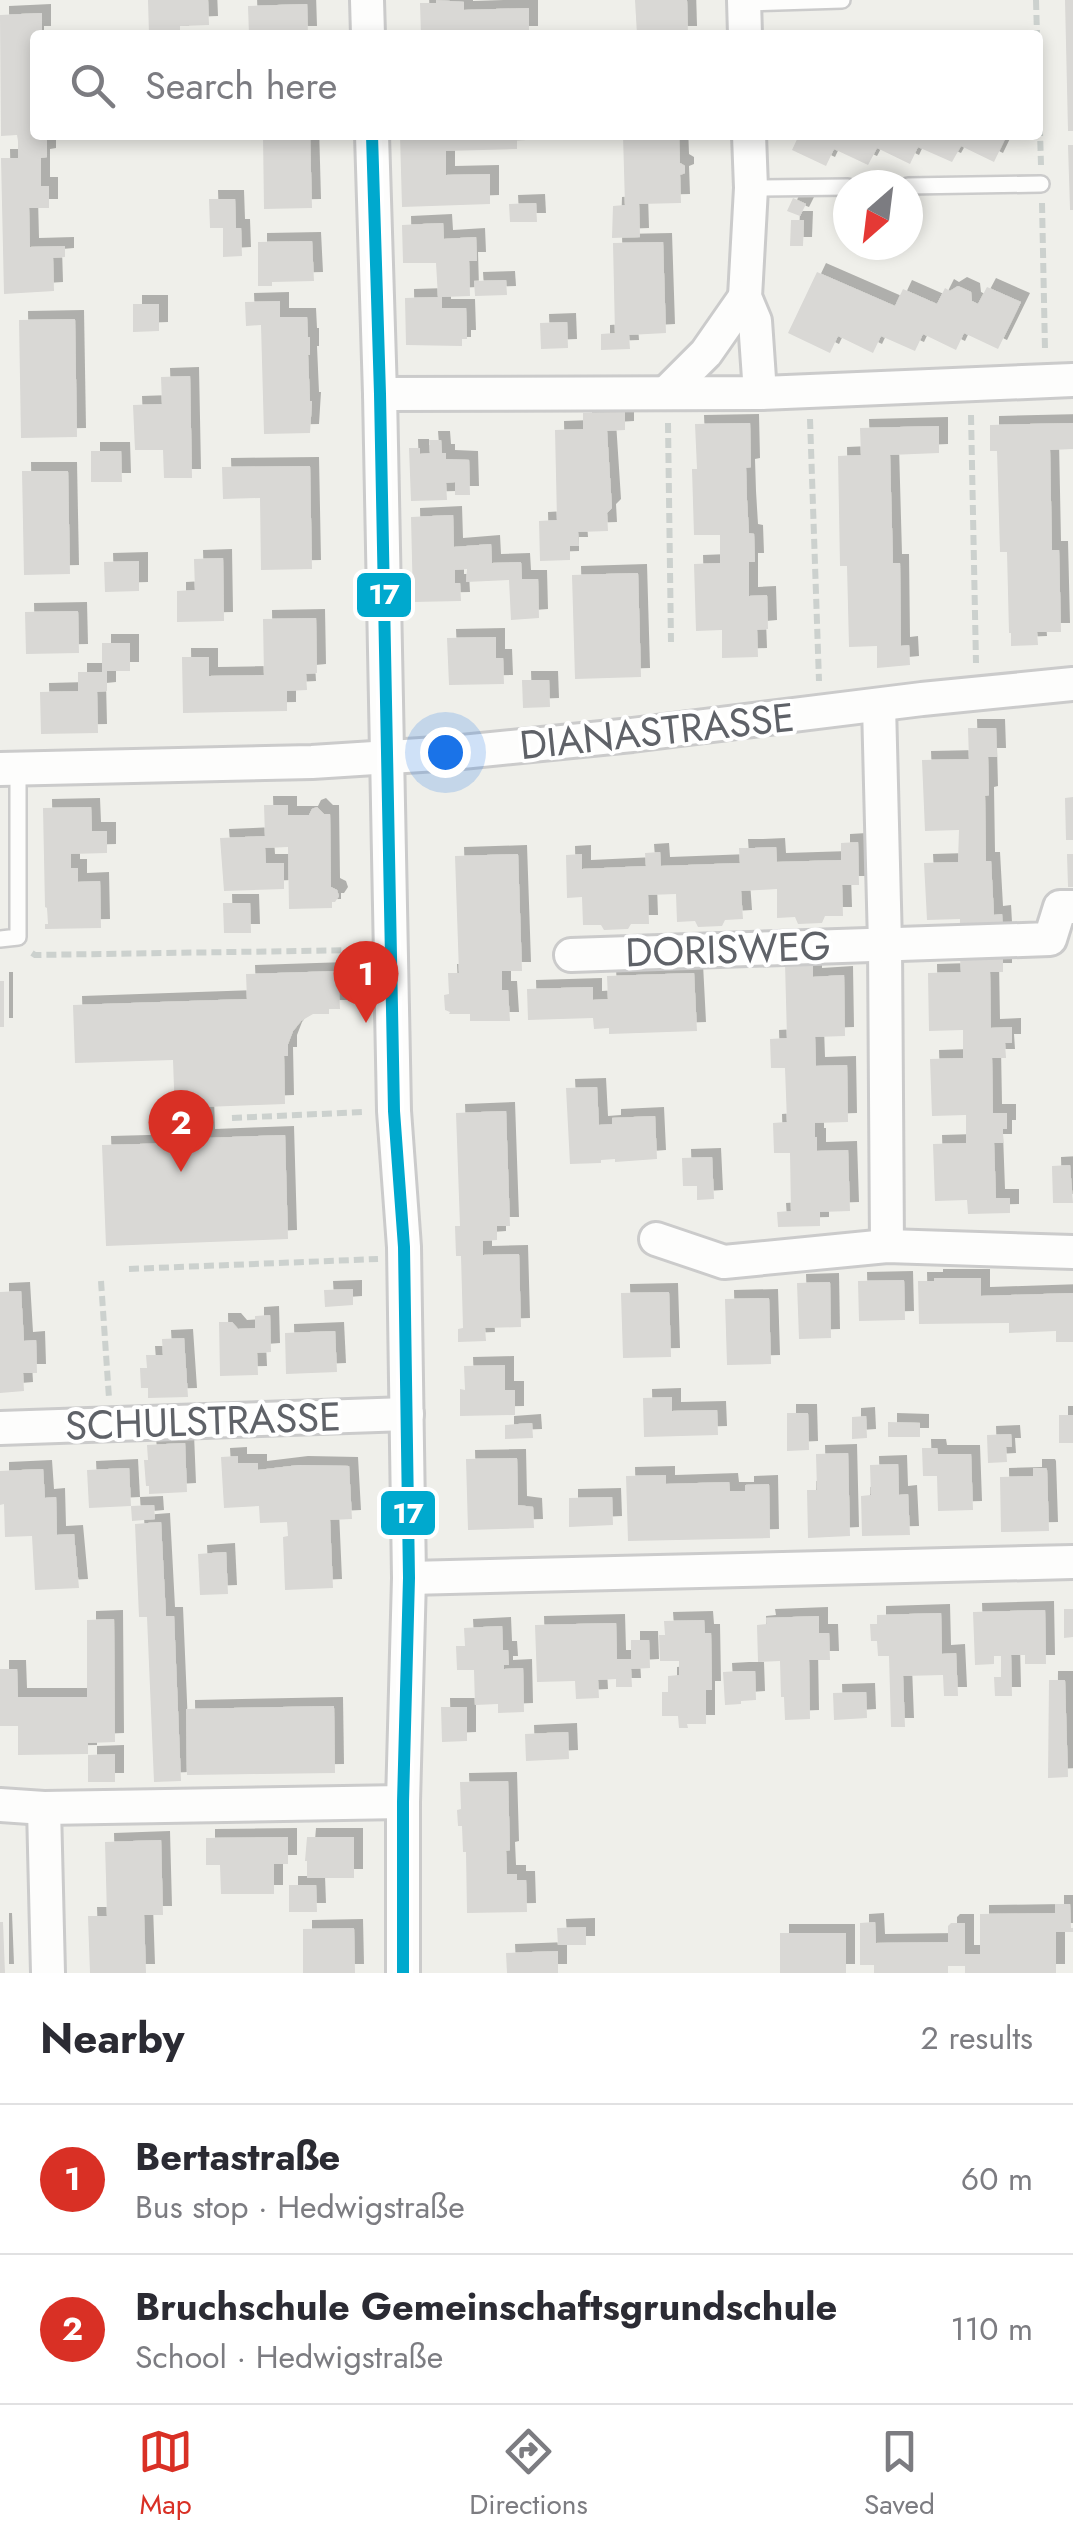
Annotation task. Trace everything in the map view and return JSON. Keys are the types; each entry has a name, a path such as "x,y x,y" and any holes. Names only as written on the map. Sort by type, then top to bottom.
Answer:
{"street":[{"path":"367,0 368,30"},
{"path":"372,140 394,1111 404,1258 409,1578 403,1802 404,1973"},
{"path":"749,140 751,188 745,297 755,321 760,393"},
{"path":"668,392 706,353 745,297"},
{"path":"380,394 760,393 1059,381"},
{"name":"DIANASTRASSE","path":"9,769 388,757 632,736 1073,684"},
{"name":"DORISWEG","path":"879,705 887,1246"},
{"name":"DORISWEG","path":"571,954 1050,939 1060,907 1073,907"},
{"path":"656,1239 724,1262 887,1246 1073,1252"},
{"name":"SCHULSTRASSE","path":"0,1428 406,1414"},
{"path":"409,1578 1073,1562"},
{"path":"0,1805 44,1808 403,1802"},
{"path":"44,1808 48,1973"}],"lane":[{"path":"744,12 842,0"},
{"path":"923,186 1042,184"},
{"path":"751,188 833,187"},
{"path":"0,939 18,938 9,769"}],"path":[{"path":"1036,0 1037,30"},
{"path":"1041,140 1059,381"},
{"path":"970,384 977,694"},
{"path":"808,391 821,713"},
{"path":"668,392 671,642"},
{"path":"18,938 35,955 390,951"},
{"path":"232,1118 394,1111"},
{"path":"129,1269 404,1258"},
{"path":"101,1281 110,1424"}],"building":[{"path":"148,0 208,0 209,25 149,30"},
{"path":"635,0 687,0 688,30 637,30"},
{"path":"1065,0 1073,0 1073,131 1068,131"},
{"path":"464,2 464,10 529,8 529,30 421,30 420,3"},
{"path":"307,4 308,30 249,30 248,6"},
{"path":"42,13 42,30 30,30 30,140 47,140 47,157 41,158 41,186 49,186 49,208 29,208 30,247 65,246 65,257 53,258 54,291 4,294 1,158 18,158 18,141 17,135 1,136 0,15"},
{"path":"263,140 310,140 312,208 264,209"},
{"path":"400,140 517,140 517,149 446,151 446,175 490,174 490,204 402,207"},
{"path":"623,140 679,140 680,163 685,166 685,173 680,175 681,203 639,204 640,237 612,238 613,206 625,205"},
{"path":"797,140 1005,140 994,162 961,146 952,162 918,147 910,164 877,148 868,165 834,149 826,166 792,150"},
{"path":"1068,145 1073,145 1073,210 1070,210"},
{"path":"793,198 806,204 800,216 787,211"},
{"path":"209,199 235,199 242,256 223,257 223,228 210,228"},
{"path":"536,203 537,222 510,222 509,204"},
{"path":"791,220 804,220 803,246 790,246"},
{"path":"443,223 444,239 476,237 477,261 469,261 470,296 442,297 442,308 466,308 467,339 462,339 462,346 406,345 405,298 438,297 436,263 403,263 402,225"},
{"path":"312,241 314,281 258,286 258,242"},
{"path":"663,242 666,333 629,335 630,349 601,350 601,334 615,333 613,243"},
{"path":"817,272 895,306 903,289 937,304 945,288 950,291 958,286 971,292 972,301 978,304 987,287 1021,302 998,349 964,333 956,350 923,334 915,351 881,336 873,353 838,336 830,353 788,333"},
{"path":"506,280 507,295 475,296 474,281"},
{"path":"280,301 280,317 307,317 310,433 264,434 261,325 246,326 245,302"},
{"path":"133,304 159,304 159,331 133,332"},
{"path":"75,319 77,437 21,438 19,320"},
{"path":"567,322 568,348 541,349 540,323"},
{"path":"190,376 192,478 164,478 163,450 135,450 133,405 162,404 161,377"},
{"path":"625,412 625,430 607,431 612,508 607,513 608,531 578,532 579,546 570,546 570,560 540,561 539,521 557,520 555,430 583,429 583,413"},
{"path":"750,423 747,500 755,562 749,562 749,596 767,595 768,629 757,630 758,657 722,658 722,630 696,631 694,564 720,563 720,535 694,535 695,424"},
{"path":"1073,423 1073,449 1050,450 1052,550 1059,550 1061,632 1037,632 1038,645 1011,646 1007,552 1000,552 997,451 990,451 990,425"},
{"path":"939,426 939,453 890,455 893,563 900,563 901,646 909,645 910,665 877,668 877,646 849,647 847,566 840,566 838,456 861,455 860,428"},
{"path":"429,440 441,440 446,459 469,460 470,495 455,495 455,482 446,483 447,500 411,501 409,448 420,448 420,454 430,453"},
{"path":"91,451 121,451 122,482 91,482"},
{"path":"310,466 312,569 261,570 260,498 223,499 222,467"},
{"path":"22,471 68,471 70,574 24,575"},
{"path":"453,515 454,547 491,544 492,563 521,562 522,579 538,579 539,618 511,620 509,580 466,582 467,569 455,570 461,601 413,602 411,517"},
{"path":"223,558 224,621 177,622 177,591 195,590 194,559"},
{"path":"139,561 139,591 105,592 104,562"},
{"path":"638,573 641,677 575,679 572,575"},
{"path":"78,611 79,653 26,654 25,612"},
{"path":"316,618 317,673 306,674 307,690 287,691 287,711 183,713 182,657 209,657 209,676 264,675 263,619"},
{"path":"496,637 496,658 503,658 504,684 449,685 447,638"},
{"path":"102,643 130,643 130,671 107,671 107,691 97,692 98,733 41,734 40,692 78,691 78,672 102,672"},
{"path":"522,680 549,680 550,707 523,708"},
{"path":"968,728 996,728 997,757 988,757 989,795 985,796 986,861 991,861 994,915 1002,914 1003,931 960,933 960,919 927,920 924,863 958,862 959,830 925,831 922,760 969,759"},
{"path":"1073,797 1073,840 1066,840 1065,798"},
{"path":"264,805 288,805 288,815 309,815 317,807 330,814 331,887 339,896 332,902 332,908 289,909 288,847 265,848 266,863 284,863 284,889 224,891 220,838 265,836"},
{"path":"91,807 92,831 107,831 107,853 71,854 71,868 78,868 78,882 100,881 101,928 45,929 48,924 43,808"},
{"path":"858,842 859,885 842,885 843,916 825,916 822,923 798,924 795,917 777,918 777,889 741,891 743,919 725,920 722,926 698,927 695,921 677,922 676,894 648,895 649,924 604,930 601,925 583,925 582,897 567,898 566,855 582,854 582,869 646,866 645,853 660,852 661,866 740,863 739,848 776,847 777,862 841,860 841,843"},
{"path":"518,854 522,971 502,971 502,990 508,990 510,1021 470,1021 470,1014 449,1014 444,995 449,994 448,973 459,973 455,856"},
{"path":"1067,854 1073,854 1073,887 1068,887"},
{"path":"223,903 250,903 251,933 224,933"},
{"path":"1003,957 1003,972 990,972 991,1028 1012,1027 1012,1043 1005,1043 1006,1058 992,1058 993,1113 1007,1113 1003,1143 994,1143 996,1198 1010,1198 1010,1213 968,1214 967,1200 935,1201 933,1144 966,1143 966,1115 932,1116 930,1059 963,1058 963,1030 929,1031 928,973 961,972 960,958"},
{"path":"813,962 813,977 844,975 845,1036 815,1037 816,1066 847,1065 848,1122 815,1123 815,1137 817,1151 848,1150 850,1211 820,1212 820,1226 778,1227 777,1212 791,1211 790,1153 774,1153 773,1123 787,1122 785,1068 771,1068 770,1039 787,1038 785,963"},
{"path":"338,971 340,1009 313,1014 293,1031 288,1056 284,1056 285,1104 205,1107 206,1138 285,1135 288,1239 106,1246 102,1145 176,1143 173,1060 75,1063 73,1005 247,999 246,974"},
{"path":"694,973 697,1031 609,1034 609,1028 594,1029 593,1018 528,1020 527,989 593,987 593,1000 608,999 607,976"},
{"path":"0,981 4,981 4,1027 0,1027"},
{"path":"597,1087 599,1125 612,1124 612,1118 655,1116 657,1159 570,1164 566,1088"},
{"path":"506,1111 510,1226 497,1226 497,1240 483,1241 483,1255 519,1254 521,1327 485,1328 486,1341 458,1342 458,1329 463,1328 461,1256 456,1256 455,1226 460,1226 456,1113"},
{"path":"712,1157 714,1199 697,1200 697,1186 683,1186 682,1158"},
{"path":"1070,1165 1073,1203 1053,1203 1052,1166"},
{"path":"981,1278 981,1296 1073,1293 1073,1342 1056,1342 1056,1331 1009,1333 1009,1323 919,1324 918,1281"},
{"path":"904,1280 905,1320 859,1321 858,1281"},
{"path":"830,1282 831,1338 799,1339 797,1283"},
{"path":"353,1289 353,1305 325,1307 324,1290"},
{"path":"21,1291 24,1341 36,1340 37,1373 23,1373 24,1391 0,1393 0,1292"},
{"path":"669,1292 671,1357 623,1358 621,1293"},
{"path":"769,1298 771,1364 727,1365 725,1299"},
{"path":"270,1315 271,1352 257,1353 258,1375 220,1376 219,1322 232,1322 238,1329 255,1328 255,1316"},
{"path":"335,1331 337,1372 286,1374 285,1333"},
{"path":"184,1338 188,1397 148,1398 148,1388 141,1388 140,1368 147,1368 146,1355 163,1355 162,1339"},
{"path":"505,1365 505,1390 515,1390 515,1415 460,1416 464,1366"},
{"path":"672,1397 672,1411 717,1410 718,1435 644,1437 643,1398"},
{"path":"787,1413 808,1413 809,1450 787,1451"},
{"path":"1059,1415 1073,1415 1073,1443 1059,1443"},
{"path":"866,1416 867,1438 852,1439 852,1417"},
{"path":"888,1422 920,1423 920,1437 888,1437"},
{"path":"532,1423 533,1438 505,1439 505,1425"},
{"path":"1011,1434 1012,1447 1006,1447 1007,1462 988,1463 987,1435"},
{"path":"185,1443 187,1492 149,1494 144,1460 148,1460 147,1445"},
{"path":"922,1448 937,1448 938,1454 971,1454 973,1510 938,1511 937,1476 923,1476"},
{"path":"848,1453 850,1536 808,1538 807,1490 817,1490 816,1454"},
{"path":"238,1456 238,1463 258,1463 258,1470 299,1465 349,1466 352,1519 330,1520 333,1588 285,1590 283,1537 288,1536 287,1522 260,1523 259,1506 224,1508 221,1457"},
{"path":"517,1458 518,1505 533,1507 534,1528 468,1530 466,1459"},
{"path":"898,1464 899,1495 908,1494 910,1535 862,1536 861,1496 871,1495 870,1465"},
{"path":"129,1468 131,1506 89,1508 87,1470"},
{"path":"1033,1468 1047,1470 1049,1531 1001,1532 1000,1477 1033,1476"},
{"path":"43,1469 45,1498 56,1497 57,1535 74,1534 79,1588 35,1590 32,1536 5,1537 0,1471"},
{"path":"666,1475 666,1484 729,1482 730,1491 745,1491 745,1485 769,1484 770,1538 628,1541 626,1476"},
{"path":"612,1497 613,1525 569,1527 569,1498"},
{"path":"154,1505 155,1519 132,1521 131,1506"},
{"path":"161,1522 166,1616 174,1616 181,1781 154,1782 147,1617 139,1617 135,1524"},
{"path":"226,1552 228,1594 200,1595 198,1554"},
{"path":"1064,1609 1073,1609 1073,1637 1064,1638"},
{"path":"1045,1610 1046,1664 1025,1664 1025,1655 1011,1655 1012,1696 995,1696 994,1677 1001,1677 1001,1656 994,1656 994,1664 975,1665 973,1612"},
{"path":"941,1613 942,1654 956,1653 958,1696 944,1696 943,1675 903,1676 905,1727 891,1727 889,1656 878,1656 877,1641 871,1641 870,1624 877,1624 877,1615"},
{"path":"819,1616 819,1633 829,1633 830,1660 809,1660 810,1719 785,1720 780,1661 758,1662 757,1625 767,1624 766,1618"},
{"path":"114,1619 115,1742 88,1743 88,1754 18,1755 18,1726 0,1726 0,1669 17,1669 18,1697 87,1697 87,1620"},
{"path":"704,1620 705,1633 711,1633 712,1690 706,1690 706,1724 679,1728 678,1716 662,1716 662,1692 668,1692 668,1676 679,1675 679,1661 660,1661 659,1635 665,1635 664,1621"},
{"path":"616,1623 617,1659 631,1659 631,1640 649,1640 650,1668 631,1669 632,1687 616,1687 616,1679 598,1680 599,1698 576,1699 575,1681 537,1682 535,1625"},
{"path":"502,1626 503,1650 508,1650 509,1665 504,1665 504,1669 523,1668 524,1712 498,1713 498,1704 475,1705 474,1670 457,1670 456,1646 465,1646 464,1628"},
{"path":"755,1671 756,1700 725,1705 723,1672"},
{"path":"1049,1680 1065,1680 1068,1777 1048,1778"},
{"path":"866,1692 867,1718 834,1720 833,1693"},
{"path":"334,1706 335,1773 187,1775 186,1709"},
{"path":"441,1707 467,1707 467,1741 442,1742"},
{"path":"568,1732 569,1759 526,1761 525,1734"},
{"path":"115,1754 115,1782 88,1782 88,1755"},
{"path":"508,1781 507,1874 517,1874 517,1880 526,1880 527,1912 467,1913 466,1852 457,1810 461,1809 460,1782"},
{"path":"288,1837 288,1864 274,1864 274,1894 221,1894 220,1865 206,1865 206,1838"},
{"path":"307,1837 354,1837 354,1878 307,1878"},
{"path":"161,1840 163,1915 144,1915 146,1973 90,1973 88,1916 107,1916 105,1842"},
{"path":"289,1885 316,1885 317,1912 289,1912"},
{"path":"1055,1904 1070,1904 1073,1928 1073,1932 1056,1932 1056,1973 965,1973 965,1966 948,1966 948,1973 874,1973 874,1965 860,1965 860,1923 875,1922 876,1943 948,1942 948,1926 965,1923 965,1954 980,1954 980,1914 1055,1913"},
{"path":"3,1922 5,1973 0,1973"},
{"path":"586,1927 586,1945 558,1945 557,1928"},
{"path":"354,1928 355,1973 303,1973 303,1929"},
{"path":"780,1933 846,1933 846,1973 780,1973"},
{"path":"558,1951 558,1973 507,1973 506,1953"}],"transit line":[{"name":"17","path":"372,140 394,1111 404,1247 409,1578 403,1973"}],"place":[{"name":"Bertastraße","path":"366,1023"},
{"name":"Bruchschule Gemeinschaftsgrundschule","path":"181,1172"}]}
